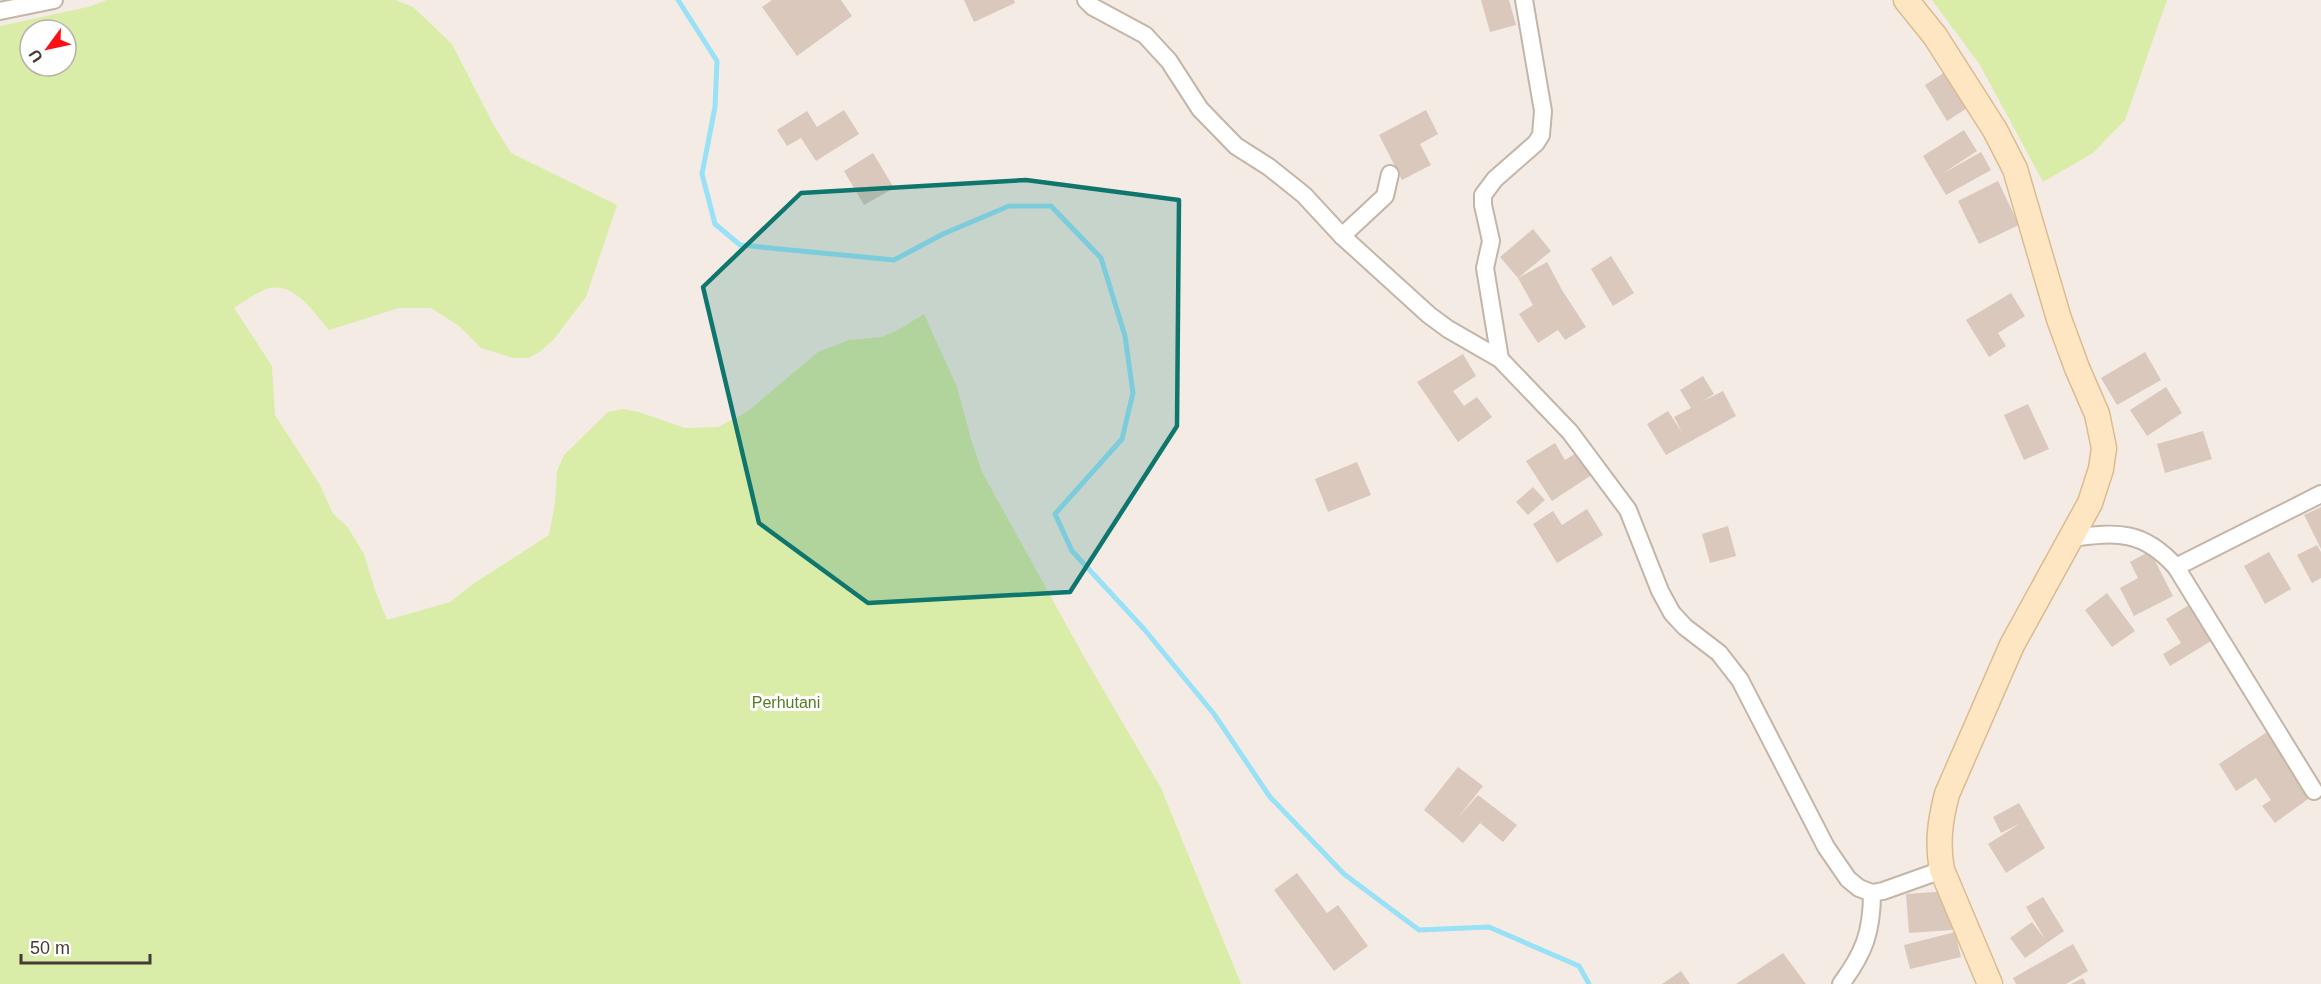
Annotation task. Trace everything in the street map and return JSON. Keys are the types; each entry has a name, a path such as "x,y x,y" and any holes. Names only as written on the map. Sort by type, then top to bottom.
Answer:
{"street":[{"path":"0,11 54,0"},
{"path":"1086,0 1093,7 1145,35 1169,61 1200,109 1236,146 1304,195 1342,236 1429,315 1448,329 1500,359 1570,432 1628,510 1660,591 1672,613 1685,627 1730,664 1836,864 1859,888 1872,893 1883,891 1942,870"},
{"path":"1500,359 1486,275 1486,259 1491,241 1483,195 1495,179 1536,143 1541,135 1543,111 1524,0"},
{"path":"1906,0 1935,36 1995,130 2015,169 2059,319 2097,414 2104,448 2101,469 2090,503 2012,645 1947,794 1938,835 1942,870 1990,984"},
{"path":"1342,236 1385,196 1390,174"},
{"path":"2176,567 2321,494"},
{"path":"2071,538 2095,535 2129,536 2144,540 2158,549 2176,567 2314,791"},
{"path":"1841,984 1856,964 1868,935 1872,918 1872,893"}],"highlighted area":[{"path":"1026,180 1179,200 1177,426 1070,592 868,603 759,523 703,287 801,193"}],"green space":[{"name":"Perhutani","path":"107,0 395,0 413,7 452,44 493,124 511,153 617,205 586,297 554,339 541,351 528,358 513,358 481,348 459,326 431,308 399,308 329,330 302,299 285,289 276,287 266,289 234,308 272,366 275,415 320,485 333,514 347,526 364,554 387,620 450,602 473,584 549,535 555,502 557,471 564,455 608,412 623,409 639,412 685,428 718,427 747,412 818,352 849,340 882,337 924,314 957,387 982,472 1083,655 1161,788 1241,984 0,984 0,26 18,22 18,78 78,78 78,18 37,18 88,7"},
{"path":"1932,0 2167,0 2125,120 2093,153 2043,182 1980,65"}],"building":[{"path":"772,0 841,0 852,16 797,56 762,7"},
{"path":"964,0 1014,0 1015,3 974,22"},
{"path":"1481,0 1509,0 1516,25 1490,32"},
{"path":"1953,67 1975,103 1947,121 1925,85"},
{"path":"844,110 859,134 816,161 801,138 787,146 777,130 807,111 817,127"},
{"path":"1426,110 1438,134 1420,144 1431,165 1402,180 1379,135"},
{"path":"1964,130 1977,151 1942,174 1981,152 1991,170 1946,195 1923,156"},
{"path":"873,153 894,188 864,205 844,171"},
{"path":"1998,181 2019,225 1979,244 1958,201"},
{"path":"1533,229 1551,251 1518,278 1500,257"},
{"path":"1611,256 1634,293 1613,306 1591,269"},
{"path":"1547,262 1586,327 1565,340 1558,330 1538,343 1519,314 1533,305 1518,278"},
{"path":"2011,293 2025,316 1998,333 2006,346 1989,357 1966,320"},
{"path":"2145,352 2161,380 2117,405 2101,378"},
{"path":"1463,354 1476,376 1453,391 1464,406 1477,397 1492,417 1458,442 1417,382"},
{"path":"1703,376 1714,394 1701,402 1723,391 1736,416 1666,455 1647,424 1668,411 1683,434 1674,417 1691,408 1680,390"},
{"path":"2166,387 2182,413 2147,436 2130,410"},
{"path":"2028,404 2049,449 2024,460 2004,415"},
{"path":"2203,431 2212,459 2165,473 2157,444"},
{"path":"1555,443 1565,460 1581,450 1596,472 1552,501 1526,461"},
{"path":"1357,462 1371,495 1328,512 1315,479"},
{"path":"1533,487 1545,500 1528,515 1516,502"},
{"path":"2321,507 2321,549 2304,515"},
{"path":"1587,509 1603,535 1557,563 1533,524 1553,511 1562,525"},
{"path":"1728,526 1736,556 1710,563 1702,534"},
{"path":"2317,545 2321,552 2321,578 2312,583 2297,555"},
{"path":"2150,551 2173,596 2134,616 2120,588 2138,578 2130,562"},
{"path":"2269,552 2291,589 2265,604 2244,566"},
{"path":"2107,593 2135,631 2112,647 2085,610"},
{"path":"2189,605 2211,641 2170,666 2163,654 2181,643 2166,619"},
{"path":"2273,728 2315,794 2275,823 2262,806 2271,800 2256,778 2236,791 2219,764"},
{"path":"1458,767 1483,786 1457,819 1478,795 1517,825 1503,842 1480,823 1463,843 1424,810"},
{"path":"2019,803 2045,848 2006,873 1988,844 2021,823 2001,833 1993,817"},
{"path":"1297,873 1327,913 1338,905 1368,946 1334,971 1274,890"},
{"path":"1950,891 1952,930 1909,933 1906,894"},
{"path":"2043,897 2064,931 2025,958 2010,938 2032,922 2045,939 2026,907"},
{"path":"1955,932 1961,957 1910,969 1904,945"},
{"path":"2073,944 2088,971 2066,984 2016,984 2013,978"},
{"path":"1783,953 1806,984 1736,984 1753,973"},
{"path":"1681,971 1690,984 1662,984"},
{"path":"2083,978 2086,984 2071,984"}],"waterway":[{"path":"678,0 717,61 715,107 702,174 715,224 740,245 894,260 943,234 1009,206 1051,206 1101,258 1125,336 1133,393 1122,439 1055,514 1072,551 1144,629 1214,714 1270,797 1344,874 1419,930 1489,927 1579,966 1589,984"}]}
